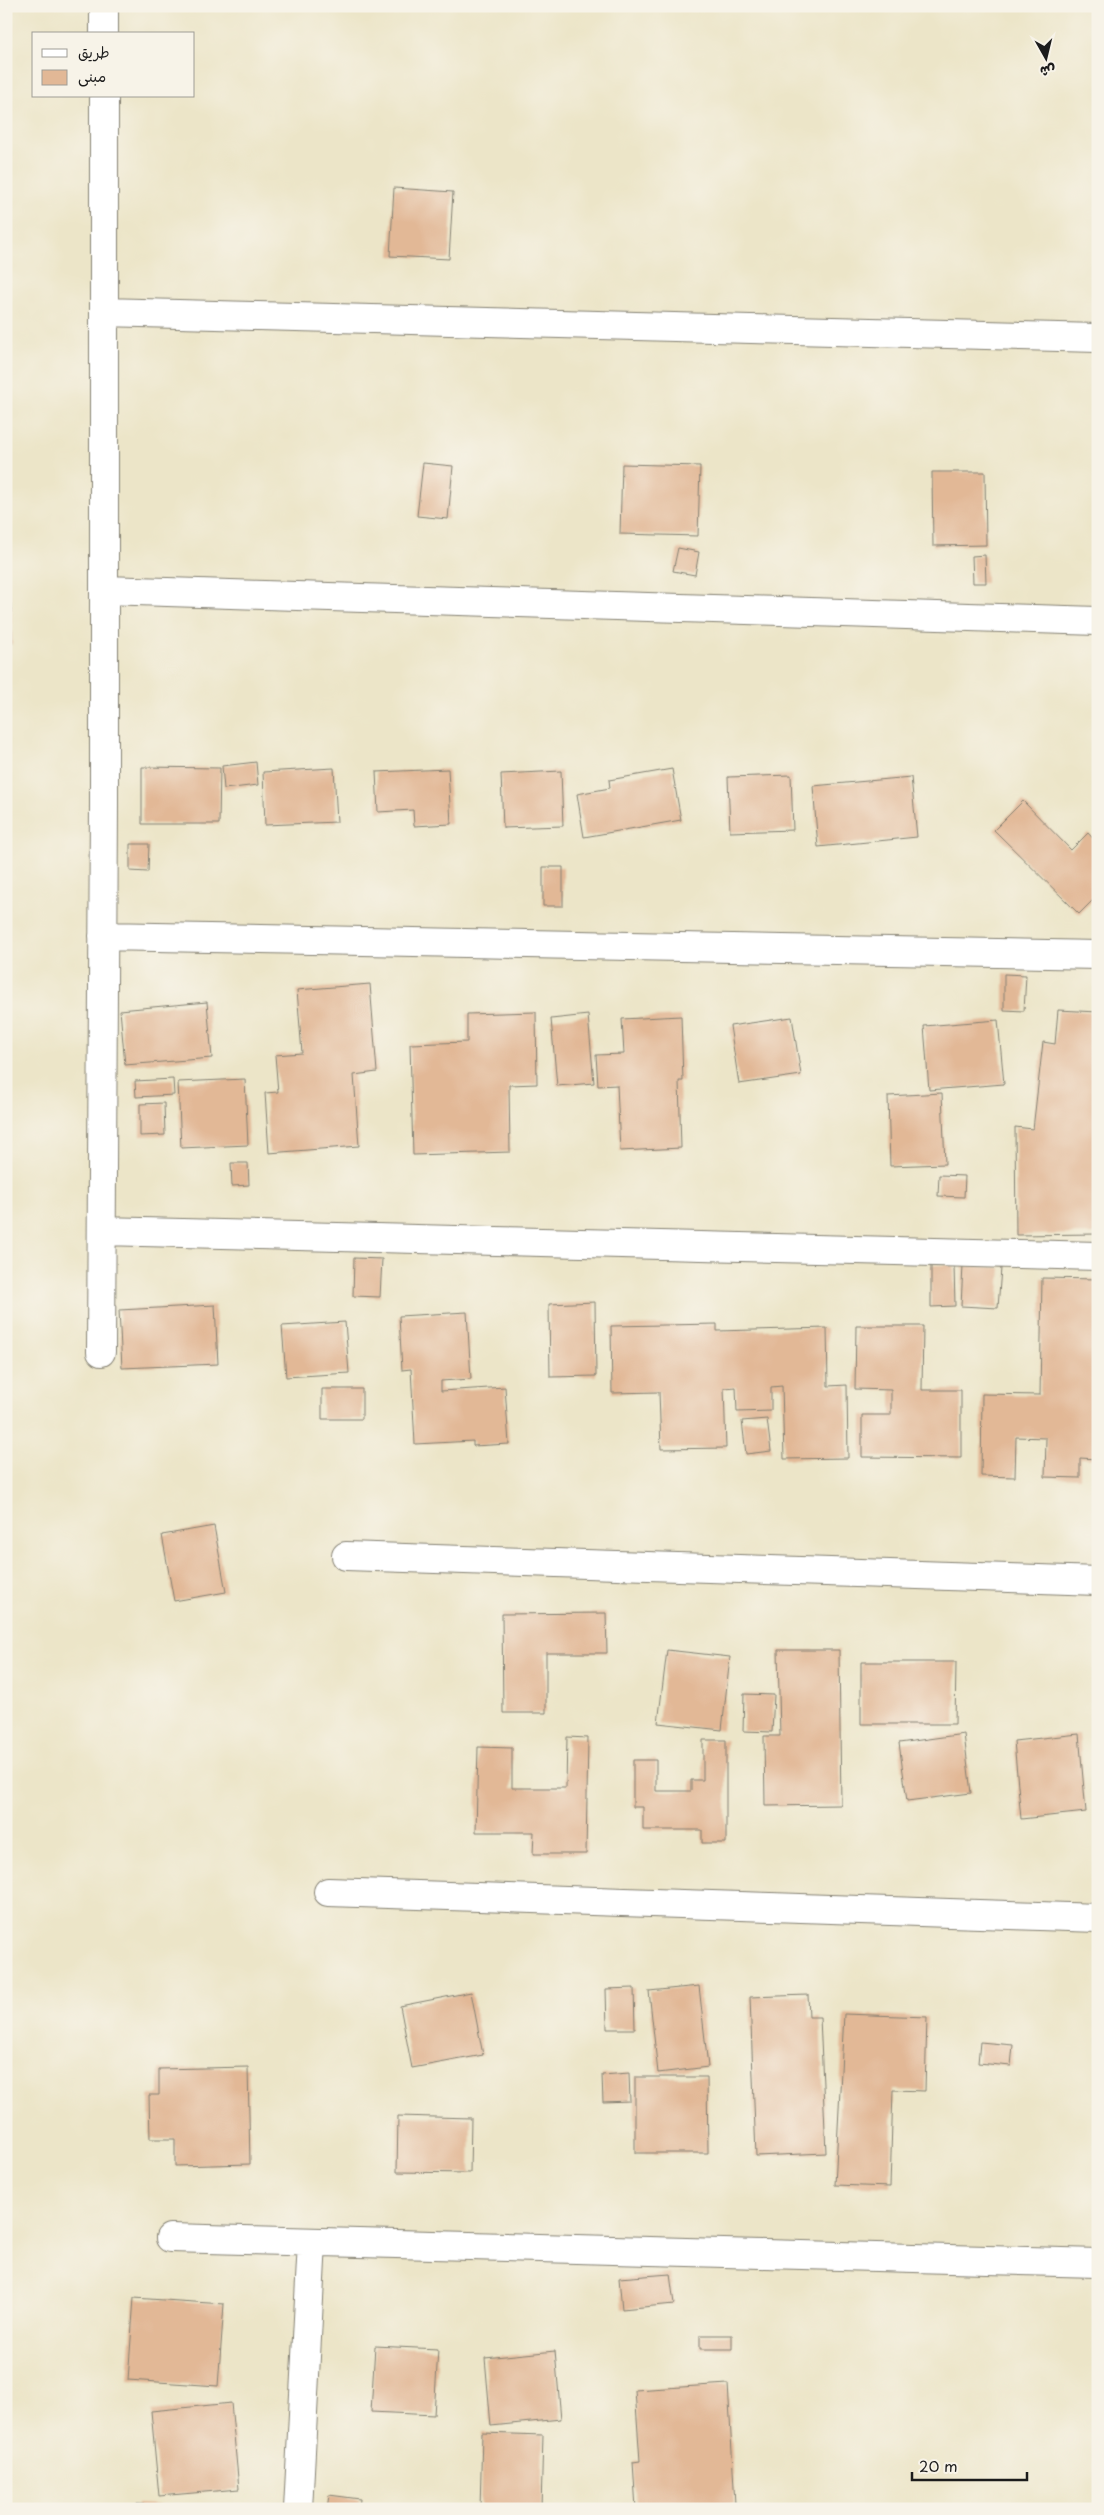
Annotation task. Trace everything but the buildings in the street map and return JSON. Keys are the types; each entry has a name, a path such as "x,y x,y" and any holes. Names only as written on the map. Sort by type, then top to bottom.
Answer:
{"street":[{"path":"104,6 104,32"},
{"path":"101,1352 104,98"},
{"path":"104,312 1098,338"},
{"path":"104,590 1098,621"},
{"path":"103,936 1098,955"},
{"path":"102,1231 1098,1256"},
{"path":"346,1556 1098,1581"},
{"path":"328,1892 1098,1918"},
{"path":"170,2238 1098,2263"},
{"path":"298,2509 312,2242"}]}
